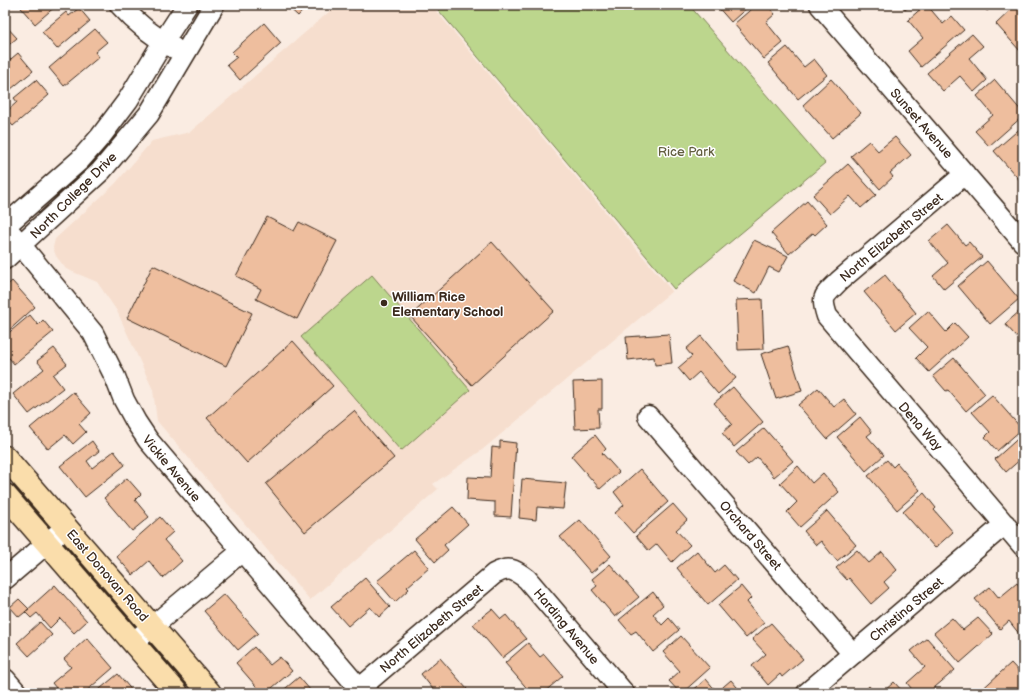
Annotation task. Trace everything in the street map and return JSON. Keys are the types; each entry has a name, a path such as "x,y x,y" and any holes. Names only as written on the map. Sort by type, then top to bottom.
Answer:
{"main road":[{"name":"East Donovan Road","path":"5,457 210,693"},
{"name":"East Donovan Road","path":"5,495 177,693"}],"street":[{"path":"120,5 128,15 163,42 184,54"},
{"name":"North College Drive","path":"5,226 80,160 101,136 128,100 187,5"},
{"name":"North College Drive","path":"5,259 21,246 101,171 149,114 214,5"},
{"name":"Sunset Avenue","path":"820,5 1023,242"},
{"name":"North Elizabeth Street","path":"823,304 824,297 839,281 965,174"},
{"name":"Vickie Avenue","path":"5,226 93,334 115,377 124,400 148,440 361,691"},
{"name":"Dena Way","path":"823,304 827,316 1023,546"},
{"name":"Orchard Street","path":"648,416 853,654"},
{"name":"Christina Street","path":"807,693 1005,524"},
{"path":"5,579 66,527"},
{"path":"134,642 242,551"},
{"name":"North Elizabeth Street","path":"361,691 494,574 503,569"},
{"name":"Harding Avenue","path":"503,569 516,571 527,579 624,693"},
{"path":"5,679 17,693"}],"shaded area":[{"name":"William Rice Elementary School","path":"337,5 431,5 672,291 482,450 433,484 438,489 310,600 157,421 153,390 117,311 97,282 66,269 56,256 53,248 55,239 115,184 152,141 190,132"}],"green space":[{"name":"Rice Park","path":"434,5 689,5 825,163 674,289"},
{"path":"372,275 470,390 401,451 301,337"}],"building":[{"path":"24,5 57,5 35,24 21,8"},
{"path":"286,5 308,5 298,16"},
{"path":"716,5 750,5 731,22"},
{"path":"756,5 767,5 775,14 766,22 783,43 764,59 734,24"},
{"path":"901,5 911,5 905,10"},
{"path":"925,5 927,5 943,24 952,16 964,30 921,67 908,51 923,38 908,20"},
{"path":"982,5 994,5 987,11"},
{"path":"1013,5 1023,5 1023,50 1021,52 996,24 1014,7"},
{"path":"79,8 90,21 57,49 42,32 66,12 69,16"},
{"path":"264,23 281,43 240,80 227,65 237,57 232,52"},
{"path":"5,25 17,38 5,48"},
{"path":"95,29 107,42 95,52 99,57 64,86 49,68"},
{"path":"972,34 983,46 969,58 987,80 974,92 960,76 943,91 927,73"},
{"path":"787,47 804,67 814,59 827,75 798,99 768,63"},
{"path":"18,53 33,71 5,94 5,64"},
{"path":"831,79 861,113 832,138 803,105"},
{"path":"36,80 49,95 13,126 5,117 5,113 17,102 14,98"},
{"path":"995,80 1023,113 1023,116 989,146 975,131 993,115 977,96"},
{"path":"1023,126 1023,184 994,151"},
{"path":"895,137 911,155 890,173 893,177 880,189 851,156 869,141 878,151"},
{"path":"848,164 876,195 861,208 850,196 830,214 813,195"},
{"path":"807,201 827,224 815,235 813,233 789,254 771,233"},
{"path":"267,217 294,231 299,222 337,241 297,319 256,299 261,289 236,276"},
{"path":"948,225 965,245 969,242 982,257 944,289 933,276 948,263 929,241"},
{"path":"754,240 788,256 779,272 769,267 756,293 733,281"},
{"path":"492,242 554,311 472,385 410,316"},
{"path":"987,261 1019,299 990,324 958,286"},
{"path":"153,265 252,313 226,366 127,318"},
{"path":"885,275 916,313 896,330 864,292"},
{"path":"12,281 35,307 6,333 5,287"},
{"path":"762,299 764,349 738,350 736,300"},
{"path":"1021,310 1023,312 1023,344 1005,324"},
{"path":"928,311 946,332 955,323 968,337 929,372 916,358 927,347 909,328"},
{"path":"30,315 38,325 43,320 53,332 14,364 5,353 5,336"},
{"path":"669,334 672,363 655,365 654,357 628,360 626,337"},
{"path":"701,336 736,378 718,394 699,372 689,381 678,368 692,356 686,349"},
{"path":"293,341 333,386 247,463 207,418"},
{"path":"788,346 802,391 776,399 761,354"},
{"path":"54,348 67,364 53,375 63,388 29,414 13,394 44,369 37,361"},
{"path":"954,358 985,394 966,411 948,390 946,391 933,376"},
{"path":"602,381 602,409 598,409 599,428 575,429 573,382"},
{"path":"733,387 763,422 734,447 722,433 732,424 714,403"},
{"path":"818,388 834,407 844,399 856,414 827,439 798,405"},
{"path":"73,392 91,413 79,424 86,432 73,444 65,435 48,449 30,428"},
{"path":"992,395 1022,429 997,451 985,437 990,432 972,412"},
{"path":"354,411 394,458 305,532 266,484"},
{"path":"860,417 872,432 867,436 884,455 866,471 837,437"},
{"path":"764,428 793,461 774,477 757,457 748,465 736,452"},
{"path":"1023,434 1023,459 1022,458 1006,472 995,459"},
{"path":"595,435 606,449 602,453 619,472 600,489 571,456"},
{"path":"92,441 99,451 87,461 92,468 114,451 125,465 85,497 60,466"},
{"path":"500,441 516,443 511,517 495,516 495,502 467,500 468,477 490,478 492,447 500,448"},
{"path":"887,460 893,467 897,463 920,490 897,510 868,476"},
{"path":"798,466 812,483 823,473 839,492 800,527 787,512 797,502 780,483"},
{"path":"640,469 668,502 633,533 615,513 624,505 614,492"},
{"path":"127,478 141,494 135,500 149,517 132,531 104,498"},
{"path":"522,479 566,483 563,509 537,507 536,520 519,518"},
{"path":"924,493 936,508 934,510 953,532 935,548 903,512"},
{"path":"673,504 687,520 676,530 690,545 672,562 657,544 649,551 636,536"},
{"path":"453,507 468,524 444,545 448,550 435,562 415,539"},
{"path":"827,511 856,545 837,561 821,541 816,545 804,531"},
{"path":"160,517 173,532 164,540 182,561 163,578 149,561 133,575 116,556"},
{"path":"580,520 611,556 591,573 560,537"},
{"path":"414,550 429,568 407,587 409,589 395,602 377,581"},
{"path":"857,550 869,563 882,552 897,570 884,582 889,588 871,604 849,578 847,580 836,568"},
{"path":"697,551 715,573 724,565 737,580 708,605 677,568"},
{"path":"610,564 639,597 615,617 592,590 597,586 592,579"},
{"path":"365,578 390,607 379,617 370,607 348,626 331,607"},
{"path":"1017,583 1023,591 1023,632 1020,635 1009,621 1000,629 975,599 990,587 999,598"},
{"path":"55,585 87,621 74,633 60,618 50,628 37,613 31,618 25,612"},
{"path":"741,586 751,598 747,602 764,623 746,638 718,605"},
{"path":"653,592 663,605 653,614 662,625 669,618 679,630 653,652 636,631 631,634 619,620"},
{"path":"224,594 258,633 238,650 204,611"},
{"path":"19,599 29,609 19,617 10,607"},
{"path":"492,609 501,619 506,615 526,639 502,658 473,624"},
{"path":"952,618 963,630 978,618 993,634 960,663 934,633"},
{"path":"40,622 52,635 29,656 17,643"},
{"path":"771,623 803,659 782,677 780,674 768,685 752,666 766,654 752,639"},
{"path":"681,636 710,668 682,693 680,693 669,681 680,671 663,652"},
{"path":"87,638 113,668 84,693 60,693 52,683 71,667 64,659"},
{"path":"927,638 955,670 928,693 915,693 907,683 925,667 911,651"},
{"path":"528,643 540,657 544,654 563,676 543,693 531,693 505,663"},
{"path":"254,647 270,665 280,657 292,671 266,693 262,693 236,663"},
{"path":"440,658 467,689 462,693 436,693 421,674"},
{"path":"1011,663 1023,676 1023,693 978,693"},
{"path":"118,674 134,693 95,693"},
{"path":"299,677 311,691 308,693 280,693"},
{"path":"706,679 717,692 731,680 742,693 690,693"},
{"path":"894,682 904,693 882,693"},
{"path":"869,686 875,693 862,693"}],"place":[{"name":"William Rice Elementary School","path":"384,303"}]}
